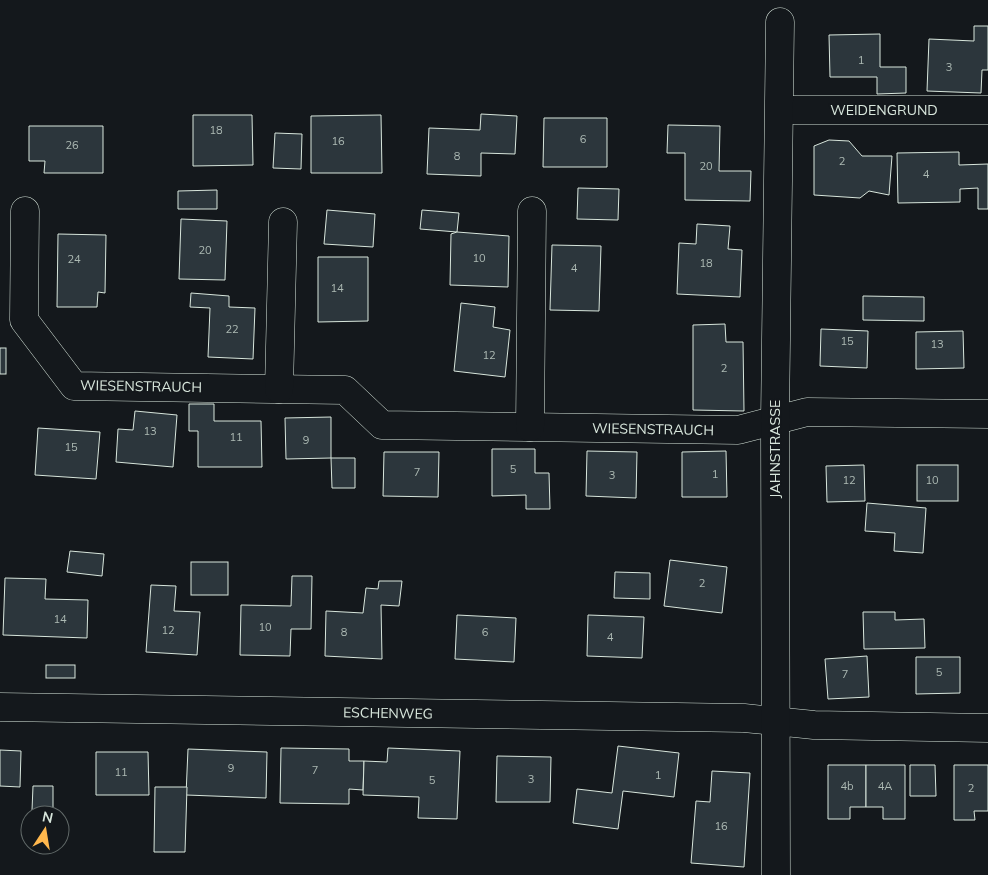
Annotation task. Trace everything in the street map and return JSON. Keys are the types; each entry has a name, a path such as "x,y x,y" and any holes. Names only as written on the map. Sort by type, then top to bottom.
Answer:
{"street":[{"name":"JAHNSTRASSE","path":"776,875 775,420 780,22"},
{"name":"WEIDENGRUND","path":"780,110 988,110"},
{"name":"WIESENSTRAUCH","path":"25,211 24,320 74,386 345,390 382,426 738,430 807,412 988,414"},
{"path":"530,427 532,211"},
{"path":"279,389 283,222"},
{"name":"ESCHENWEG","path":"0,707 734,718 814,724 988,728"}],"building":[{"path":"974,26 988,26 988,70 982,70 981,93 927,91 929,39 974,41"},
{"path":"880,34 880,67 906,67 906,93 877,94 877,77 830,77 829,35"},
{"path":"481,114 517,116 515,154 481,153 481,176 427,174 429,128 480,130"},
{"path":"193,115 252,115 253,165 193,166"},
{"path":"381,115 382,173 311,173 311,116"},
{"path":"544,118 607,118 607,167 543,167"},
{"path":"668,125 720,126 719,171 751,171 750,201 685,200 685,153 667,153"},
{"path":"29,126 103,126 103,173 44,173 45,161 29,161"},
{"path":"275,133 302,134 301,169 273,168"},
{"path":"829,140 849,141 862,156 892,156 889,195 869,191 860,198 814,195 814,146"},
{"path":"959,152 959,165 988,164 988,209 978,209 978,188 960,189 960,202 898,203 897,153"},
{"path":"578,188 619,189 618,220 577,219"},
{"path":"217,190 217,209 178,209 178,191"},
{"path":"327,210 375,214 373,247 324,244"},
{"path":"422,210 459,213 457,232 420,229"},
{"path":"181,219 227,221 225,280 179,279"},
{"path":"697,224 730,226 728,249 742,250 740,297 677,294 679,243 696,244"},
{"path":"457,232 509,236 508,287 450,285 451,234"},
{"path":"58,234 106,235 105,293 98,292 97,307 57,307"},
{"path":"552,245 601,246 599,311 550,310"},
{"path":"318,257 368,257 368,321 318,322"},
{"path":"191,293 229,296 229,307 255,308 253,359 208,357 210,308 190,307"},
{"path":"863,296 924,297 924,321 863,320"},
{"path":"461,303 495,307 493,327 510,330 505,377 454,371"},
{"path":"725,324 726,342 743,342 744,411 693,410 693,325"},
{"path":"821,329 868,331 867,368 820,366"},
{"path":"963,331 964,368 916,369 916,332"},
{"path":"0,348 6,348 6,374 0,374"},
{"path":"189,404 214,404 214,421 261,421 262,467 198,467 198,431 189,431"},
{"path":"135,411 177,415 173,467 116,462 118,429 133,430"},
{"path":"331,417 331,458 286,459 285,418"},
{"path":"38,428 100,432 96,479 35,475"},
{"path":"492,449 535,449 535,473 549,473 550,509 526,509 526,495 492,496"},
{"path":"587,451 637,452 636,498 586,496"},
{"path":"726,451 727,497 682,497 682,452"},
{"path":"384,452 439,452 438,497 383,496"},
{"path":"331,458 355,458 355,488 332,488"},
{"path":"864,465 865,501 827,502 826,466"},
{"path":"917,465 958,465 958,501 917,501"},
{"path":"867,503 926,508 923,553 894,551 895,533 865,531"},
{"path":"70,551 104,554 102,576 67,572"},
{"path":"670,560 727,567 722,613 664,606"},
{"path":"191,562 228,562 228,595 191,595"},
{"path":"615,572 650,573 650,599 614,598"},
{"path":"292,576 312,576 311,629 291,629 290,656 240,655 241,605 291,606"},
{"path":"5,578 46,579 45,599 88,600 87,638 3,635"},
{"path":"379,581 402,581 399,606 381,605 382,659 325,656 326,611 363,613 366,588 378,589"},
{"path":"151,585 176,586 174,611 200,612 197,655 146,652"},
{"path":"863,612 895,612 895,620 924,619 925,648 864,649"},
{"path":"457,615 516,618 514,662 455,659"},
{"path":"588,615 644,617 642,658 587,656"},
{"path":"867,656 869,697 828,699 825,659"},
{"path":"916,657 960,657 960,693 916,694"},
{"path":"46,665 75,665 75,678 46,678"},
{"path":"618,746 679,753 674,797 623,791 618,829 573,823 577,789 612,793"},
{"path":"281,748 349,749 349,761 364,761 363,790 349,789 349,804 280,803"},
{"path":"388,748 460,751 457,819 418,818 419,797 363,795 364,761 387,762"},
{"path":"188,749 267,752 266,798 186,795"},
{"path":"0,750 21,751 20,787 0,786"},
{"path":"96,752 148,752 149,795 96,795"},
{"path":"497,756 551,757 550,802 496,802"},
{"path":"828,765 866,765 866,807 850,807 850,819 828,819"},
{"path":"866,765 905,765 905,819 883,819 883,807 866,807"},
{"path":"910,765 935,765 936,796 910,796"},
{"path":"954,765 988,765 988,811 974,811 975,820 954,820"},
{"path":"712,771 750,773 744,867 691,863 696,801 710,802"},
{"path":"33,786 53,786 53,805 32,805"},
{"path":"155,787 187,787 185,852 154,852"}]}
